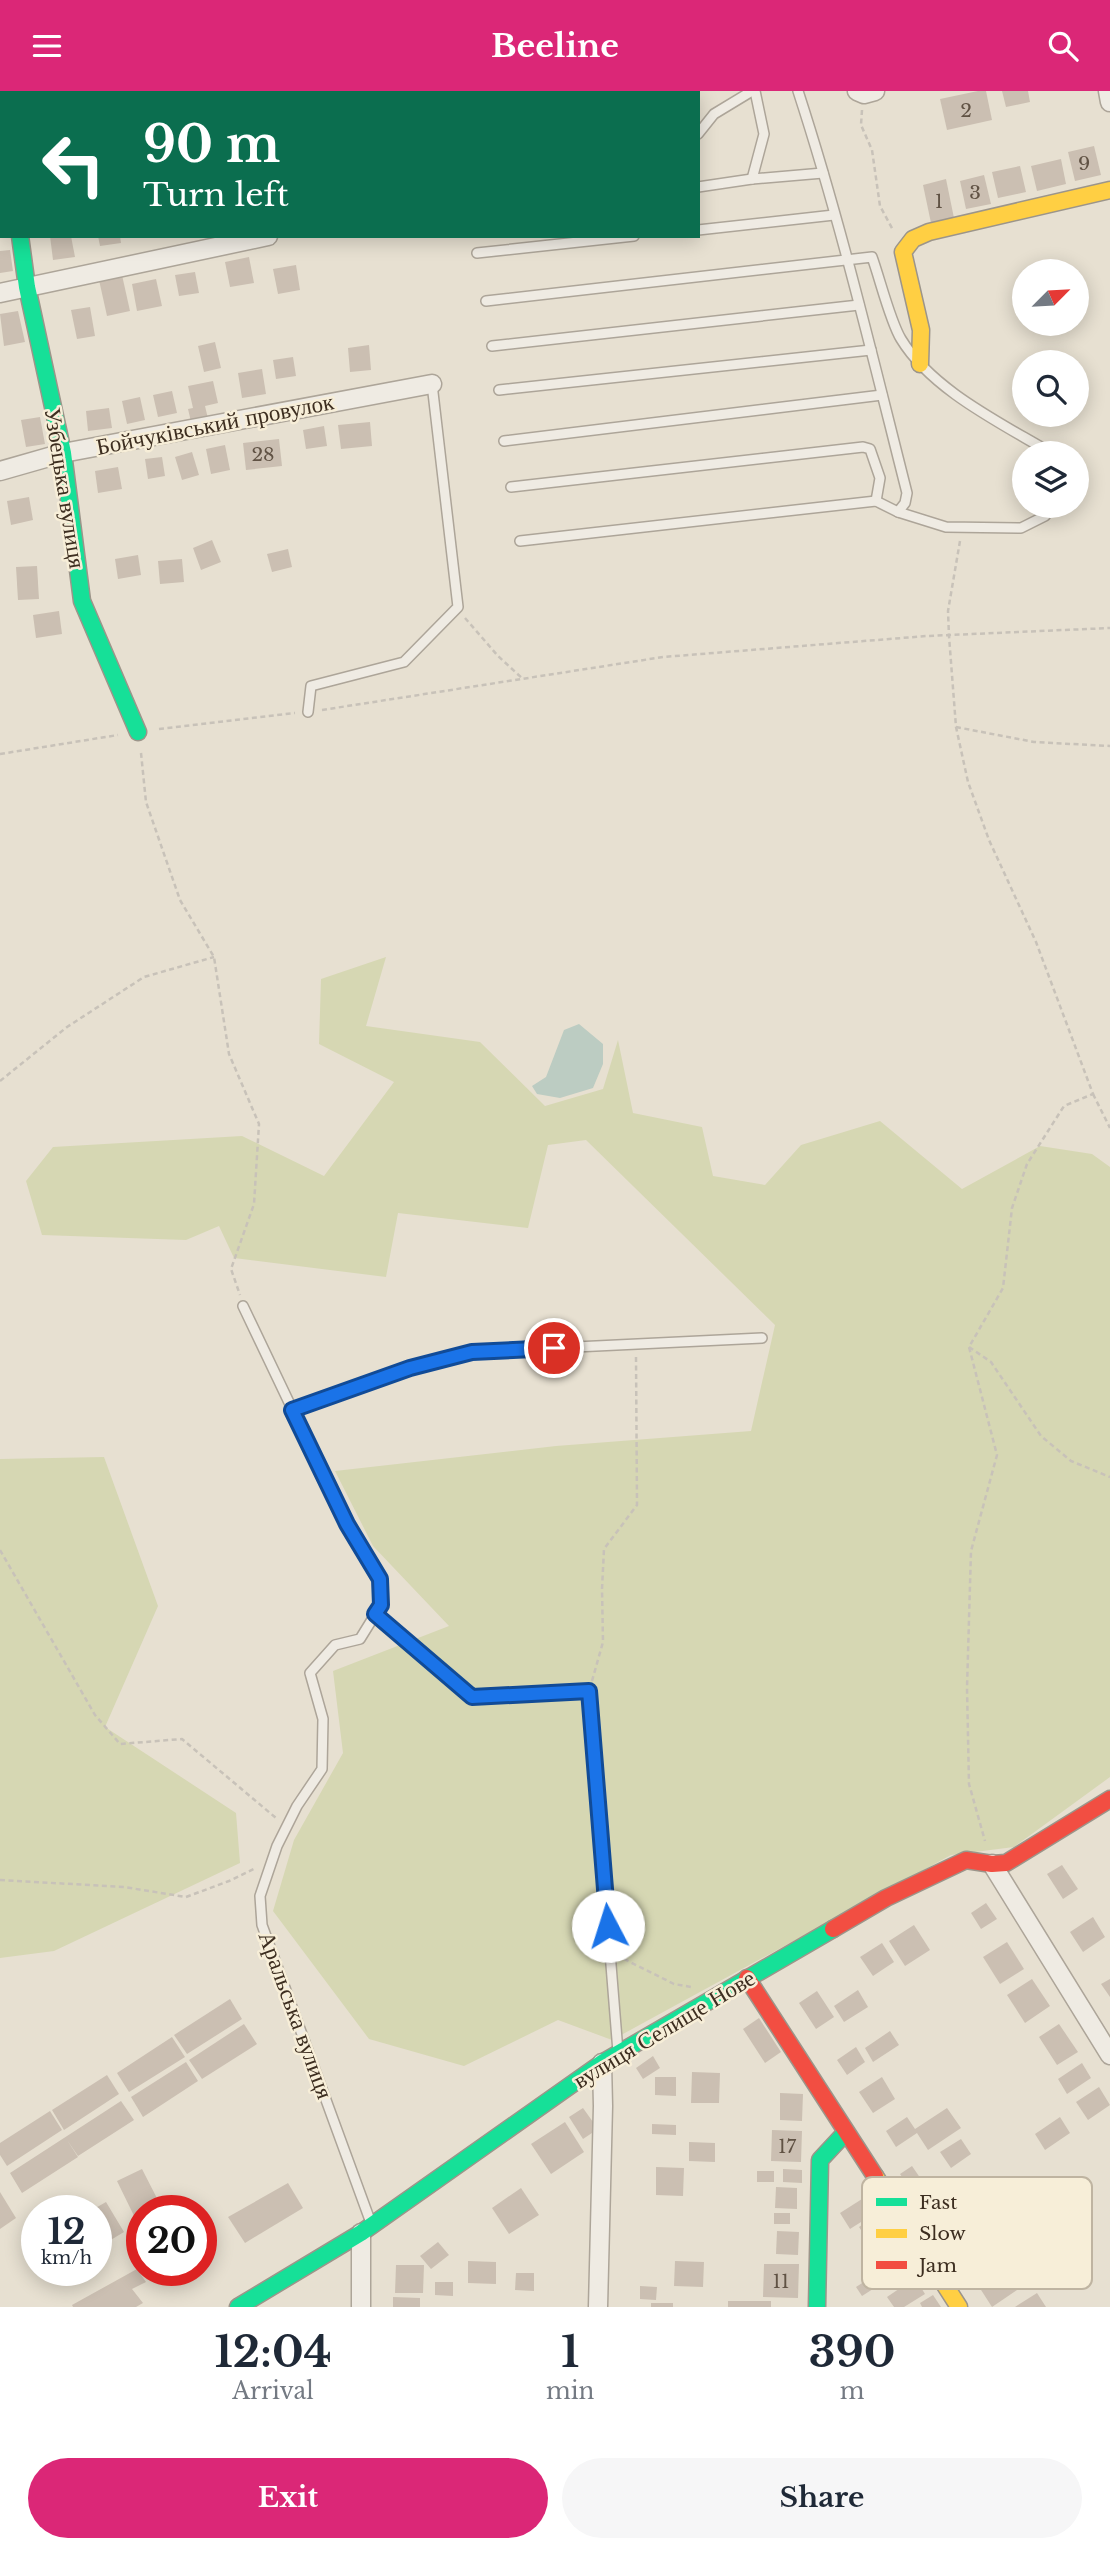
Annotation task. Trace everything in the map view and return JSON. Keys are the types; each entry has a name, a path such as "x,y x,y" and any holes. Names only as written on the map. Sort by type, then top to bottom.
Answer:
{"street":[{"path":"1108,91 1110,102"},
{"path":"920,364 921,330 903,252 907,243 929,232 1110,190"},
{"name":"Узбецька вулиця","path":"20,238 27,287 63,453 82,601 138,732"},
{"path":"0,293 259,238"},
{"name":"Бойчуківський провулок","path":"0,471 63,453 432,384"},
{"name":"вулиця Селище Нове","path":"238,2307 367,2229 618,2053 886,1898 966,1860 1006,1863 1110,1799"},
{"path":"992,1864 1110,2055"},
{"path":"747,1978 875,2177"},
{"path":"598,2307 602,2063"},
{"path":"817,2307 820,2160 846,2132"},
{"path":"361,2307 367,2229"},
{"path":"947,2289 959,2307"}],"lane":[{"path":"700,132 714,114 754,91 764,134 752,179"},
{"path":"799,91 859,305 907,493 905,503 898,512"},
{"path":"700,187 823,173"},
{"path":"700,230 834,215"},
{"path":"477,253 616,238"},
{"path":"486,301 872,257 900,337 920,364 960,397 1032,441"},
{"path":"492,346 859,305"},
{"path":"499,390 871,350"},
{"path":"309,712 311,686 404,662 458,607 432,384"},
{"path":"504,442 881,395"},
{"path":"511,487 863,447 870,449 880,478 876,501"},
{"path":"520,541 876,501 898,512 946,527 1021,528 1041,518"},
{"name":"Аральська вулиця","path":"243,1306 347,1524 380,1579 381,1605 360,1639 335,1644 310,1673 323,1719 322,1769 297,1806 272,1859 260,1896 262,1925 367,2229"},
{"path":"292,1410 410,1368 472,1352 762,1338"},
{"path":"375,1614 472,1697 589,1691 618,2053"}],"path":[{"path":"865,92 861,125 872,150 880,206 903,252"},
{"path":"962,527 955,584 948,611 956,727 968,782 989,840 1036,941 1093,1094 1110,1128"},
{"path":"458,607 474,631 523,678"},
{"path":"0,754 138,732 309,712 663,657 949,636 1110,628"},
{"path":"956,727 1034,741 1110,746"},
{"path":"138,732 146,802 180,900 214,957 229,1054 259,1124 254,1204 231,1269 243,1306"},
{"path":"0,1081 67,1027 144,977 214,957"},
{"path":"992,1864 969,1784 967,1688 971,1551 997,1455 969,1347 1003,1287 1013,1208 1027,1164 1063,1107 1093,1094"},
{"path":"589,1691 603,1642 604,1549 637,1505 636,1344"},
{"path":"969,1347 991,1362 1041,1436 1070,1461 1110,1477"},
{"path":"0,1550 94,1715 120,1744 182,1739 287,1827"},
{"path":"0,1880 124,1887 186,1897 229,1881 272,1859"},
{"path":"610,1952 674,1984 722,1993"}],"green space":[{"path":"386,957 366,1026 480,1042 545,1106 603,1089 618,1040 633,1113 702,1127 713,1176 765,1185 801,1145 880,1121 962,1189 1040,1146 1092,1154 1110,1167 1110,1777 1014,1847 951,1855 612,2040 558,2020 464,2066 369,2039 273,1911 294,1840 343,1753 333,1671 449,1626 373,1546 335,1471 556,1446 751,1431 775,1325 586,1140 548,1145 528,1228 398,1213 386,1277 234,1258 219,1226 186,1240 42,1235 26,1181 53,1147 242,1136 324,1176 394,1082 319,1044 321,979"},
{"path":"104,1457 158,1606 105,1727 236,1813 240,1863 54,1951 0,1958 0,1459"}],"shaded area":[{"path":"579,1024 603,1044 603,1064 593,1088 560,1098 537,1094 532,1086 546,1077 564,1030"}],"building":[{"path":"986,91 992,120 947,130 940,99"},
{"path":"1002,91 1028,91 1030,102 1006,107"},
{"path":"1094,146 1101,175 1075,181 1068,152"},
{"path":"1061,159 1066,184 1037,191 1031,166"},
{"path":"1020,166 1026,192 998,198 992,172"},
{"path":"984,175 991,204 966,209 960,181"},
{"path":"946,179 954,218 931,223 923,185"},
{"path":"50,238 71,238 75,257 53,260"},
{"path":"98,238 120,238 121,243 100,246"},
{"path":"10,250 13,271 0,273 0,251"},
{"path":"249,257 254,283 230,287 225,262"},
{"path":"296,265 300,290 278,294 273,269"},
{"path":"195,272 199,293 179,296 175,275"},
{"path":"122,275 130,311 107,316 99,280"},
{"path":"156,279 162,306 137,311 132,284"},
{"path":"90,307 95,336 77,339 71,310"},
{"path":"18,311 25,342 4,346 0,314"},
{"path":"215,342 221,368 204,372 198,346"},
{"path":"369,345 371,370 350,372 348,348"},
{"path":"293,357 296,376 276,379 273,360"},
{"path":"262,369 266,394 242,398 238,373"},
{"path":"213,381 218,403 205,406 209,423 192,426 188,409 193,408 188,386"},
{"path":"172,391 177,413 158,417 153,395"},
{"path":"140,397 145,420 127,424 122,401"},
{"path":"109,408 112,428 88,431 86,411"},
{"path":"40,417 45,444 26,447 21,420"},
{"path":"370,422 372,446 341,449 338,425"},
{"path":"324,426 327,446 306,449 303,430"},
{"path":"279,439 282,466 246,470 243,443"},
{"path":"225,445 230,470 211,474 206,449"},
{"path":"192,452 199,475 182,480 175,457"},
{"path":"162,457 165,476 148,479 145,459"},
{"path":"118,467 122,489 98,493 95,471"},
{"path":"29,497 33,520 11,525 7,501"},
{"path":"212,540 221,562 201,570 193,548"},
{"path":"288,549 292,567 272,572 267,554"},
{"path":"138,555 141,575 118,579 115,559"},
{"path":"182,559 184,582 160,584 158,561"},
{"path":"37,566 39,599 18,600 16,567"},
{"path":"59,611 62,634 36,638 33,615"},
{"path":"1062,1865 1078,1889 1063,1899 1047,1874"},
{"path":"986,1903 997,1919 981,1929 971,1913"},
{"path":"1093,1917 1105,1937 1083,1952 1070,1932"},
{"path":"914,1925 930,1950 905,1966 889,1941"},
{"path":"1007,1942 1024,1969 1000,1984 983,1957"},
{"path":"882,1943 894,1962 873,1976 860,1957"},
{"path":"1032,1979 1050,2006 1025,2023 1007,1995"},
{"path":"1110,1979 1110,1997 1101,1984"},
{"path":"858,1990 868,2007 844,2022 834,2006"},
{"path":"817,1991 834,2017 816,2029 799,2003"},
{"path":"230,1999 242,2019 187,2054 174,2035"},
{"path":"759,2018 781,2052 765,2063 743,2029"},
{"path":"244,2024 257,2044 202,2079 189,2060"},
{"path":"1059,2024 1078,2052 1057,2065 1039,2037"},
{"path":"890,2031 899,2045 873,2062 865,2048"},
{"path":"172,2037 185,2057 129,2092 117,2073"},
{"path":"856,2047 865,2062 847,2075 837,2060"},
{"path":"653,2056 660,2068 643,2079 636,2068"},
{"path":"186,2062 198,2081 143,2117 131,2097"},
{"path":"1082,2063 1091,2078 1067,2094 1058,2079"},
{"path":"692,2072 720,2073 719,2103 691,2103"},
{"path":"107,2075 119,2094 64,2130 52,2110"},
{"path":"655,2077 676,2077 676,2096 655,2095"},
{"path":"882,2077 895,2099 873,2113 859,2092"},
{"path":"1099,2087 1110,2105 1088,2120 1076,2102"},
{"path":"780,2093 803,2094 802,2121 780,2120"},
{"path":"121,2101 134,2120 78,2156 67,2140 78,2157 22,2193 10,2173"},
{"path":"583,2108 598,2129 583,2139 569,2117"},
{"path":"947,2108 961,2128 928,2150 917,2133 896,2147 886,2131 907,2117 915,2129"},
{"path":"50,2111 62,2130 7,2166 0,2155 0,2143"},
{"path":"1060,2117 1070,2133 1045,2150 1035,2134"},
{"path":"565,2122 584,2152 551,2174 531,2144"},
{"path":"652,2124 676,2125 676,2135 652,2134"},
{"path":"772,2130 802,2131 801,2162 771,2161"},
{"path":"961,2139 971,2154 951,2168 940,2152"},
{"path":"689,2142 715,2143 715,2162 689,2161"},
{"path":"912,2166 920,2177 902,2177 900,2174"},
{"path":"656,2167 684,2168 683,2196 656,2195"},
{"path":"142,2169 155,2195 126,2195 126,2199 117,2181"},
{"path":"783,2169 802,2170 802,2183 783,2182"},
{"path":"757,2171 774,2171 774,2182 757,2182"},
{"path":"288,2183 303,2208 245,2243 228,2217"},
{"path":"776,2187 797,2188 797,2209 775,2208"},
{"path":"521,2188 539,2215 509,2234 492,2208"},
{"path":"0,2192 16,2218 0,2229"},
{"path":"862,2199 862,2221 850,2229 840,2213"},
{"path":"112,2212 124,2232 112,2239"},
{"path":"774,2213 790,2213 790,2224 774,2224"},
{"path":"777,2231 799,2232 798,2255 776,2254"},
{"path":"438,2242 449,2255 431,2269 420,2256"},
{"path":"468,2261 496,2262 496,2284 468,2283"},
{"path":"675,2261 704,2262 703,2287 674,2286"},
{"path":"764,2264 799,2264 798,2298 763,2297"},
{"path":"396,2265 424,2265 423,2293 395,2293"},
{"path":"516,2273 534,2273 534,2291 515,2290"},
{"path":"126,2275 126,2286 138,2286 132,2289 143,2303 136,2307 73,2307 72,2305 106,2286 112,2286 112,2283"},
{"path":"435,2282 453,2282 453,2296 435,2295"},
{"path":"862,2283 862,2289 873,2289 862,2296 856,2287"},
{"path":"640,2286 657,2287 656,2300 640,2299"},
{"path":"899,2289 922,2289 925,2294 904,2307 894,2307 887,2297"},
{"path":"980,2289 1016,2289 1017,2290 992,2307"},
{"path":"1037,2293 1046,2307 1015,2307"},
{"path":"933,2295 941,2307 922,2307 920,2303"},
{"path":"393,2297 420,2298 420,2307 393,2307"},
{"path":"728,2301 771,2301 771,2307 728,2307"},
{"path":"651,2303 673,2303 673,2307 651,2307"}],"traffic: fast":[{"path":"20,238 27,287 63,453 82,601 138,732"},
{"path":"238,2307 361,2233 602,2063 833,1929"},
{"path":"817,2307 820,2160 846,2132"}],"traffic: slow":[{"path":"920,364 921,330 903,252 913,239 929,232 1110,190"},
{"path":"947,2289 959,2307"}],"traffic: jam":[{"path":"833,1929 886,1898 966,1860 1006,1863 1110,1799"},
{"path":"747,1978 875,2176"}],"route":[{"path":"554,1348 472,1352 410,1368 292,1410 347,1524 380,1579 381,1605 375,1614 472,1697 589,1691 608,1926"}]}
